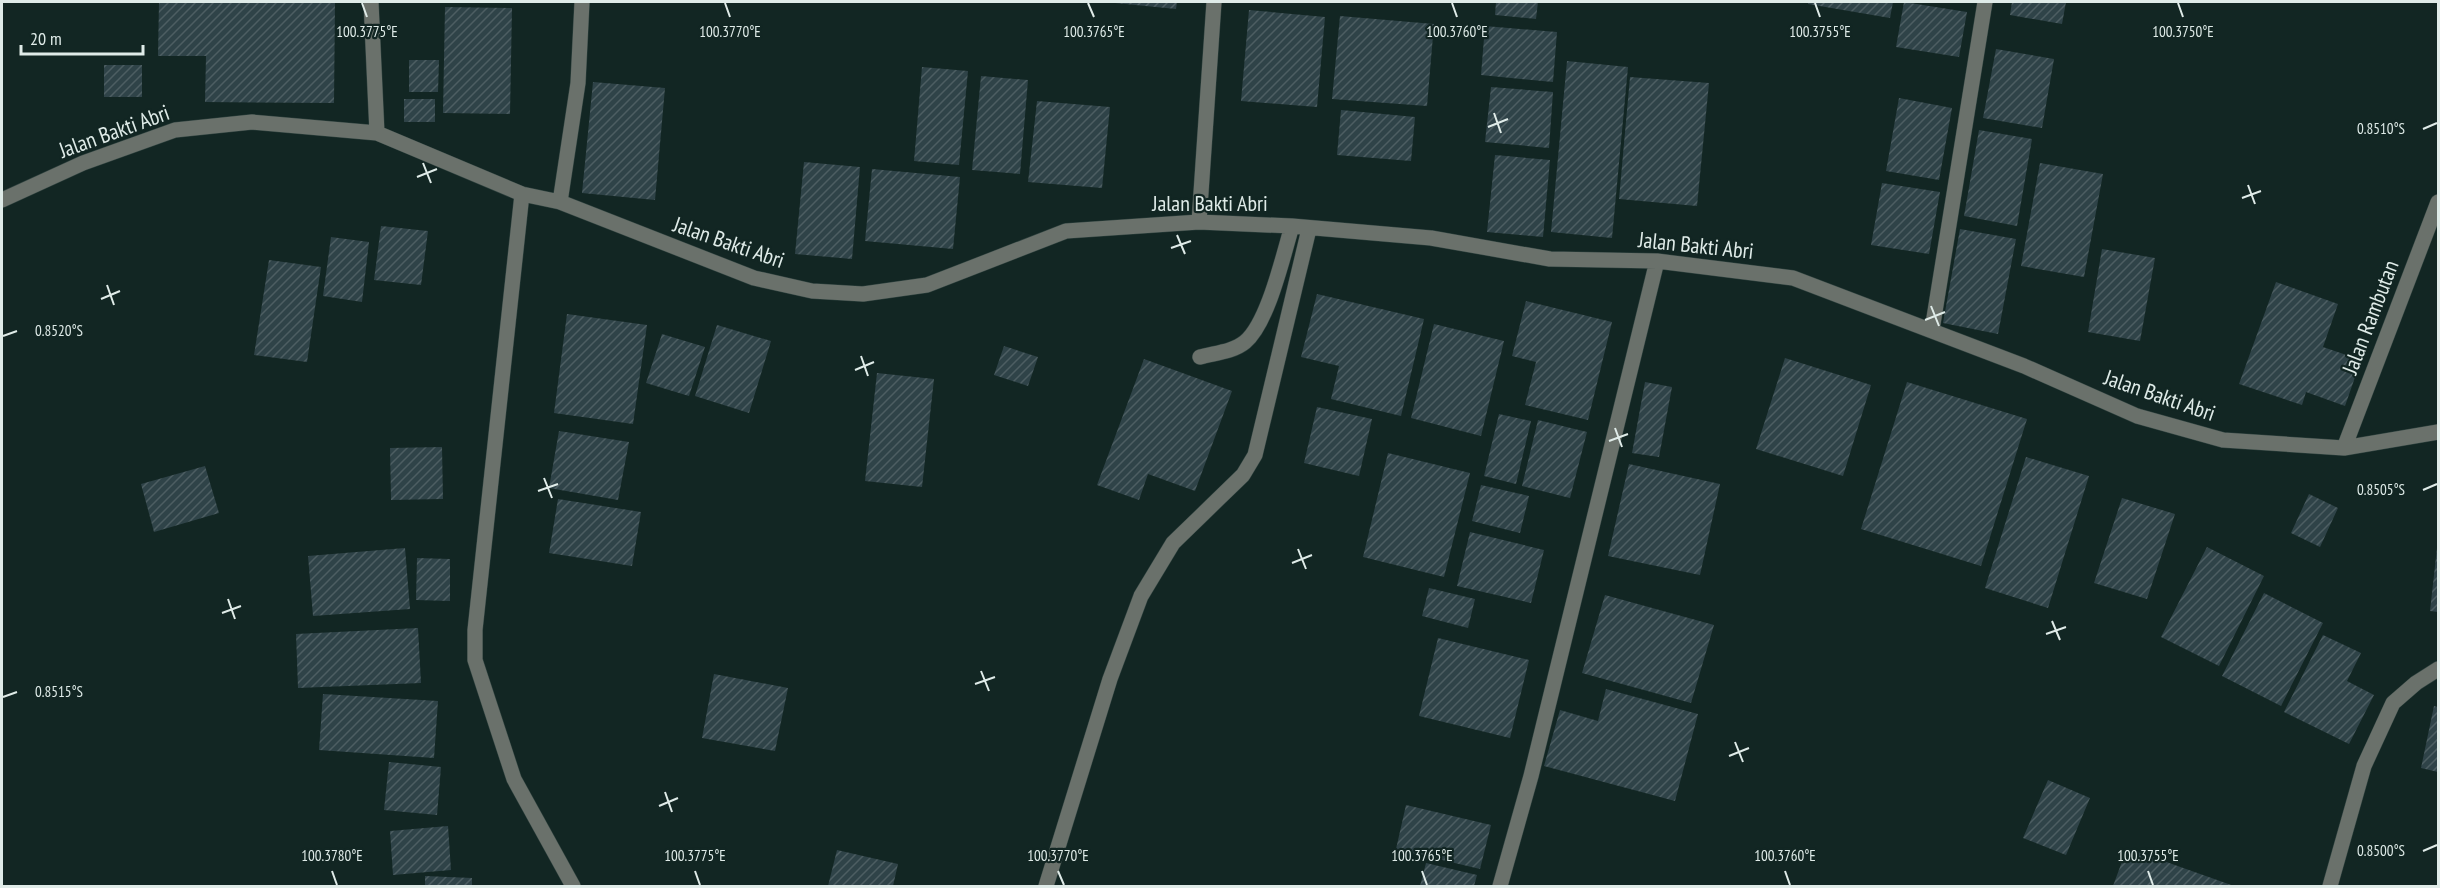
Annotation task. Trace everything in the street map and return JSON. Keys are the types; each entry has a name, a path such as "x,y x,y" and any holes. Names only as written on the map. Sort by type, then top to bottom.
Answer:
{"street":[{"path":"371,2 377,133"},
{"path":"560,202 578,83 582,2"},
{"path":"1199,222 1214,2"},
{"path":"1932,330 1985,2"},
{"name":"Jalan Bakti Abri","path":"2,200 83,163 175,130 252,122 377,133 522,194 560,202 754,278 812,291 863,294 927,285 1066,231 1199,222 1292,226 1431,238 1550,259 1657,261 1793,278 1932,330 2147,419 2223,440 2344,448 2439,432"},
{"path":"522,194 475,630 475,660 514,779 573,886"},
{"name":"Jalan Rambutan","path":"2344,448 2439,202"},
{"path":"1200,357 1234,348 1245,342 1258,327 1292,226"},
{"path":"1046,886 1110,679 1141,596 1173,543 1243,475 1255,455 1309,229"},
{"path":"1500,886 1531,776 1657,261"},
{"path":"2330,886 2364,766 2393,703 2416,683 2439,669"}],"building":[{"path":"159,2 335,2 334,103 205,102 206,56 158,56"},
{"path":"1105,2 1177,2 1176,9"},
{"path":"1496,2 1538,2 1536,19 1495,15"},
{"path":"1808,2 1893,2 1890,18 1808,4"},
{"path":"1904,2 1967,12 1959,57 1896,47"},
{"path":"2012,2 2066,2 2062,24 2010,15"},
{"path":"445,7 512,8 510,114 443,113"},
{"path":"1249,10 1325,17 1317,107 1241,101"},
{"path":"1340,16 1434,24 1427,106 1332,99"},
{"path":"1485,26 1557,32 1553,82 1481,75"},
{"path":"1996,49 2054,59 2042,128 1983,118"},
{"path":"409,60 439,60 438,92 409,92"},
{"path":"1567,61 1628,67 1612,238 1551,232"},
{"path":"104,65 142,65 142,97 104,97"},
{"path":"922,67 968,71 959,165 914,161"},
{"path":"981,76 1028,80 1020,174 972,170"},
{"path":"1630,77 1709,83 1697,206 1619,199"},
{"path":"593,82 665,88 655,200 582,193"},
{"path":"1491,87 1553,92 1549,148 1485,142"},
{"path":"1899,98 1952,108 1939,180 1886,171"},
{"path":"404,99 435,99 435,122 404,122"},
{"path":"1037,101 1110,107 1102,188 1028,182"},
{"path":"1341,110 1415,117 1411,161 1337,155"},
{"path":"1979,130 2032,139 2017,226 1964,216"},
{"path":"1495,155 1550,160 1543,237 1487,232"},
{"path":"804,162 860,167 852,259 795,254"},
{"path":"2040,163 2103,174 2084,277 2021,266"},
{"path":"872,169 960,177 953,249 865,241"},
{"path":"1882,183 1940,192 1929,254 1871,245"},
{"path":"381,226 428,231 421,285 374,280"},
{"path":"1960,229 2016,239 1998,334 1943,323"},
{"path":"331,237 369,242 362,302 323,296"},
{"path":"2102,249 2155,258 2140,341 2088,332"},
{"path":"269,260 321,267 307,362 254,355"},
{"path":"2276,282 2338,304 2323,347 2361,360 2345,406 2306,392 2302,405 2239,384"},
{"path":"1317,294 1424,319 1401,416 1331,399 1339,366 1301,357"},
{"path":"1526,301 1612,322 1588,420 1525,405 1536,362 1512,356"},
{"path":"567,314 647,325 633,424 554,413"},
{"path":"1434,324 1504,341 1481,436 1411,418"},
{"path":"717,325 771,341 749,413 695,396"},
{"path":"662,334 705,347 689,396 646,383"},
{"path":"1004,346 1038,357 1028,386 994,375"},
{"path":"1785,358 1871,385 1843,476 1756,449"},
{"path":"1144,359 1232,391 1195,491 1148,474 1139,500 1097,485"},
{"path":"877,373 934,379 922,487 865,481"},
{"path":"1645,382 1672,387 1659,457 1632,453"},
{"path":"1907,382 2027,419 1981,566 1861,529"},
{"path":"1317,407 1372,419 1359,476 1304,463"},
{"path":"1499,414 1531,421 1516,484 1484,476"},
{"path":"1538,420 1587,432 1570,498 1522,486"},
{"path":"559,431 629,442 618,500 549,488"},
{"path":"442,447 443,499 391,500 390,448"},
{"path":"1388,453 1470,473 1444,577 1363,557"},
{"path":"2026,457 2089,476 2048,608 1985,588"},
{"path":"1629,464 1720,484 1700,575 1608,556"},
{"path":"205,466 219,513 154,532 141,484"},
{"path":"1481,485 1529,496 1520,533 1472,521"},
{"path":"2309,494 2338,508 2320,547 2291,533"},
{"path":"2122,498 2175,514 2147,599 2094,583"},
{"path":"558,499 641,512 632,566 549,553"},
{"path":"1470,532 1544,550 1531,603 1457,586"},
{"path":"2207,547 2264,576 2219,666 2161,637"},
{"path":"405,548 410,609 313,616 308,556"},
{"path":"2438,548 2438,612 2430,611"},
{"path":"417,558 450,559 450,601 416,600"},
{"path":"1429,588 1475,599 1468,628 1422,616"},
{"path":"2264,593 2323,623 2281,706 2222,676"},
{"path":"1605,595 1714,625 1691,703 1582,673"},
{"path":"418,628 421,683 298,688 296,634"},
{"path":"2323,635 2361,653 2347,681 2374,695 2349,744 2284,712"},
{"path":"1438,638 1529,660 1510,738 1419,716"},
{"path":"714,674 788,688 775,751 702,738"},
{"path":"1606,689 1698,714 1675,801 1544,766 1560,710 1598,721"},
{"path":"323,694 438,701 434,758 319,750"},
{"path":"2434,706 2438,707 2438,772 2421,768"},
{"path":"389,762 441,767 437,815 384,810"},
{"path":"2048,780 2090,798 2066,855 2023,838"},
{"path":"1406,805 1491,825 1480,869 1396,849"},
{"path":"448,826 451,870 393,875 390,831"},
{"path":"2127,848 2234,886 2113,886"},
{"path":"837,850 898,864 893,886 828,886"},
{"path":"1426,863 1477,875 1474,886 1420,886"},
{"path":"425,876 472,878 472,886 425,886"}]}
